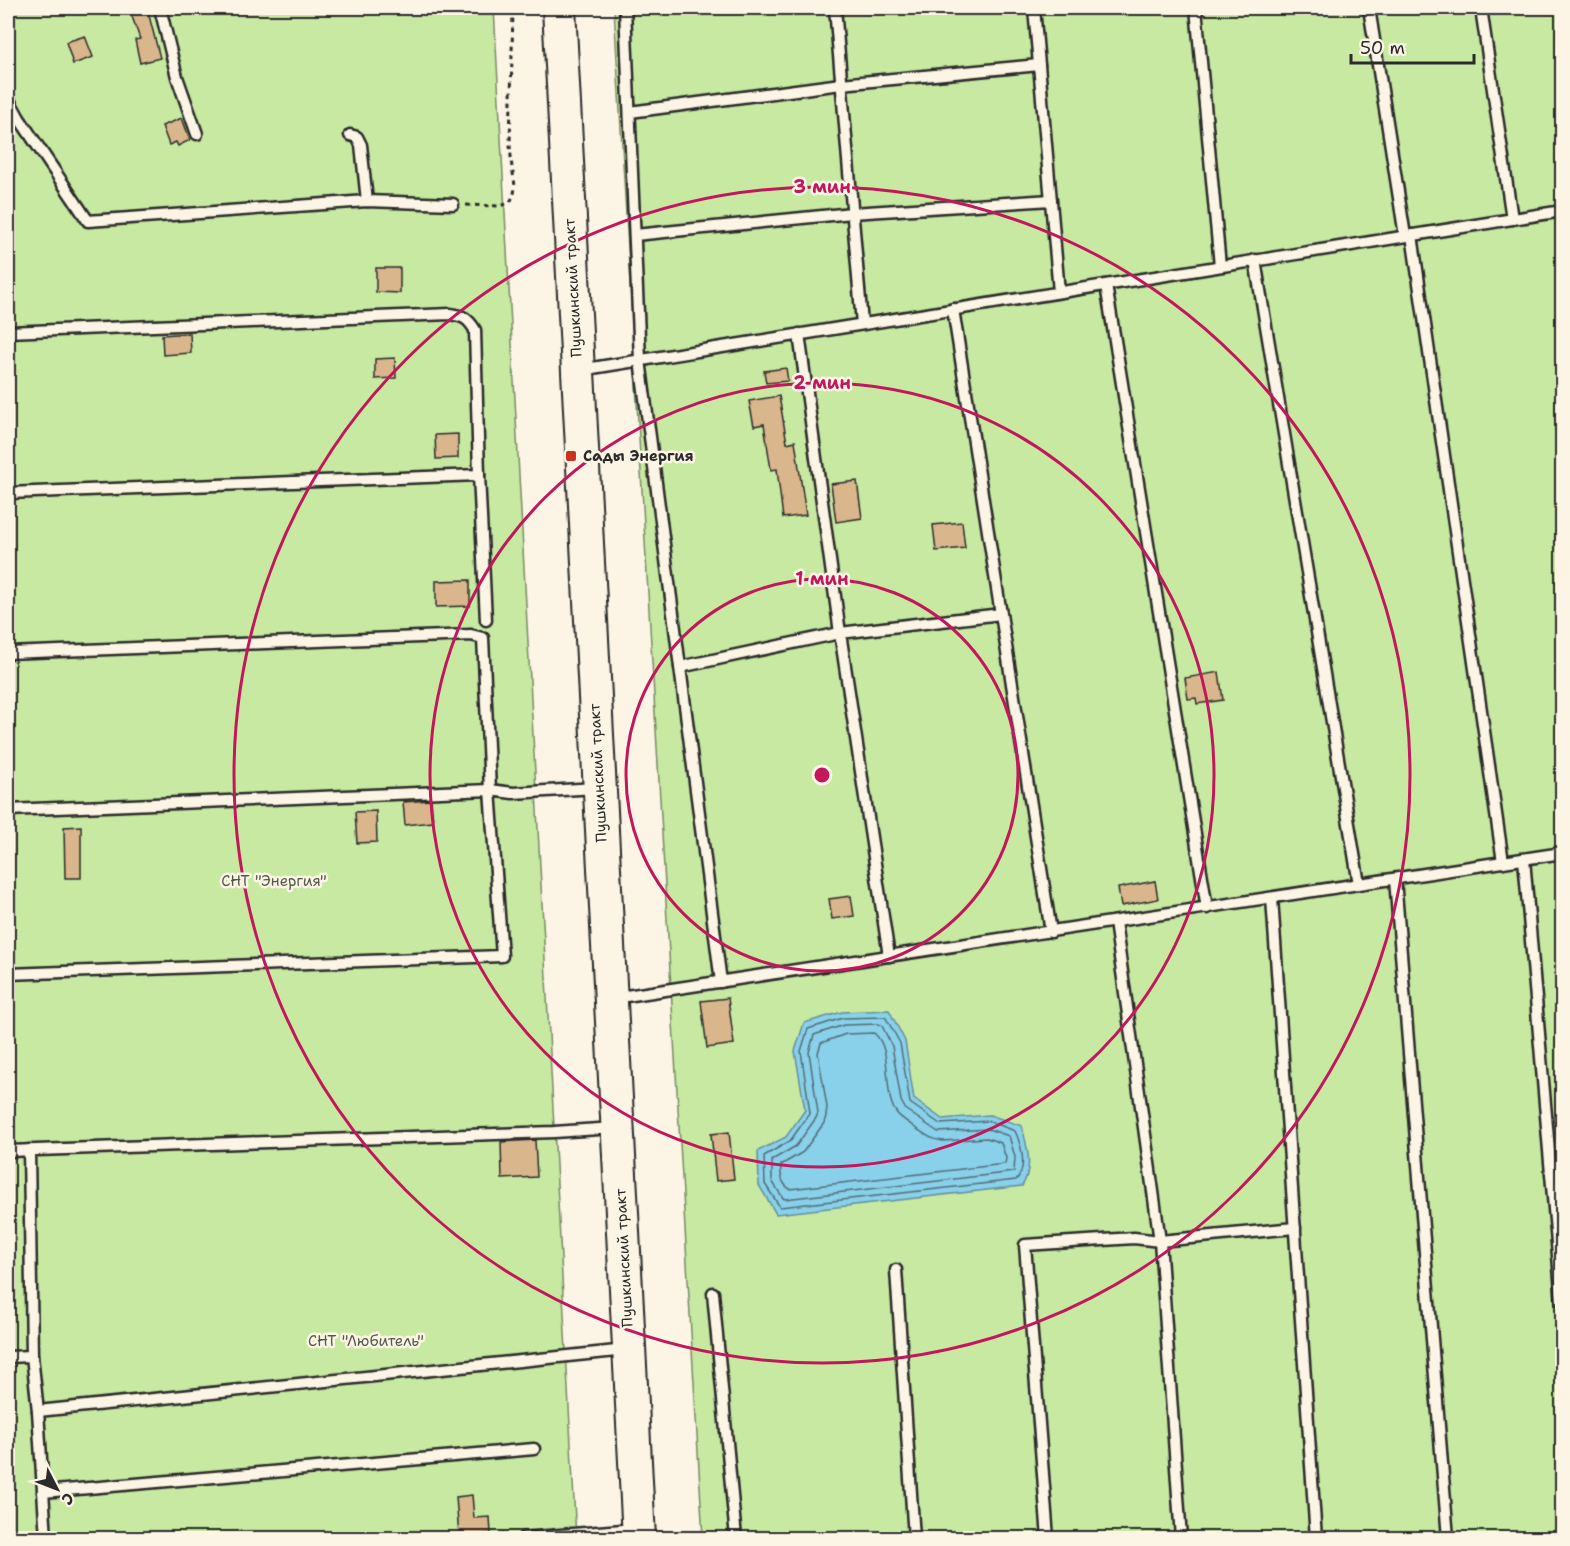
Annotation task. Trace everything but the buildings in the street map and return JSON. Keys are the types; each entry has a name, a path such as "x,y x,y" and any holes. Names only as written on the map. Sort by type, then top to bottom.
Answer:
{"main road":[{"name":"Пушкинский тракт","path":"559,8 639,1534"}],"lane":[{"path":"160,8 177,77 197,134"},
{"path":"626,8 640,360 721,982"},
{"path":"835,8 862,324"},
{"path":"1034,8 1059,292"},
{"path":"1196,8 1220,266"},
{"path":"1369,8 1408,236 1503,862"},
{"path":"1480,8 1512,219"},
{"path":"630,112 841,84 1039,65"},
{"path":"8,98 88,221 367,201 453,204"},
{"path":"350,135 357,137 361,145 367,201"},
{"path":"635,235 852,213 1051,200"},
{"path":"578,370 1563,211"},
{"path":"1255,260 1359,884"},
{"path":"1106,285 1207,908"},
{"path":"953,309 1051,932"},
{"path":"8,332 450,314 470,321 475,330 486,620"},
{"path":"799,334 840,633 889,956"},
{"path":"8,493 479,475"},
{"path":"680,667 840,633 1001,614"},
{"path":"8,653 424,636 471,635 483,638 490,790 502,956 8,974"},
{"path":"8,810 490,790 513,793 599,787"},
{"path":"610,999 1563,853"},
{"path":"1524,859 1558,1203 1563,1302"},
{"path":"1395,879 1448,1539"},
{"path":"1272,898 1316,1539"},
{"path":"1115,922 1160,1241 1181,1539"},
{"path":"8,1151 617,1128"},
{"path":"29,1150 32,1356 46,1539"},
{"path":"1048,1539 1025,1245 1134,1238 1160,1241 1294,1228"},
{"path":"896,1270 914,1539"},
{"path":"713,1293 736,1539"},
{"path":"38,1411 629,1349"},
{"path":"8,1357 32,1356"},
{"path":"43,1492 534,1449"},
{"path":"523,1539 639,1534"}],"path":[{"path":"453,204 481,207 501,206 510,202 515,195 516,183 510,146 513,8"}],"green space":[{"name":"СНТ \"Энергия\"","path":"8,8 494,8 576,1538 8,1538"},
{"path":"614,8 1562,8 1562,1538 703,1538"}],"water":[{"path":"889,1010 905,1041 914,1099 942,1119 990,1115 1022,1126 1029,1164 1026,1179 1022,1186 776,1214 759,1185 758,1151 786,1137 805,1110 795,1051 804,1023 842,1012"}],"place":[{"name":"Сады Энергия","path":"571,456"}],"park label":[{"name":"СНТ \"Любитель\"","path":"366,1341"}]}
